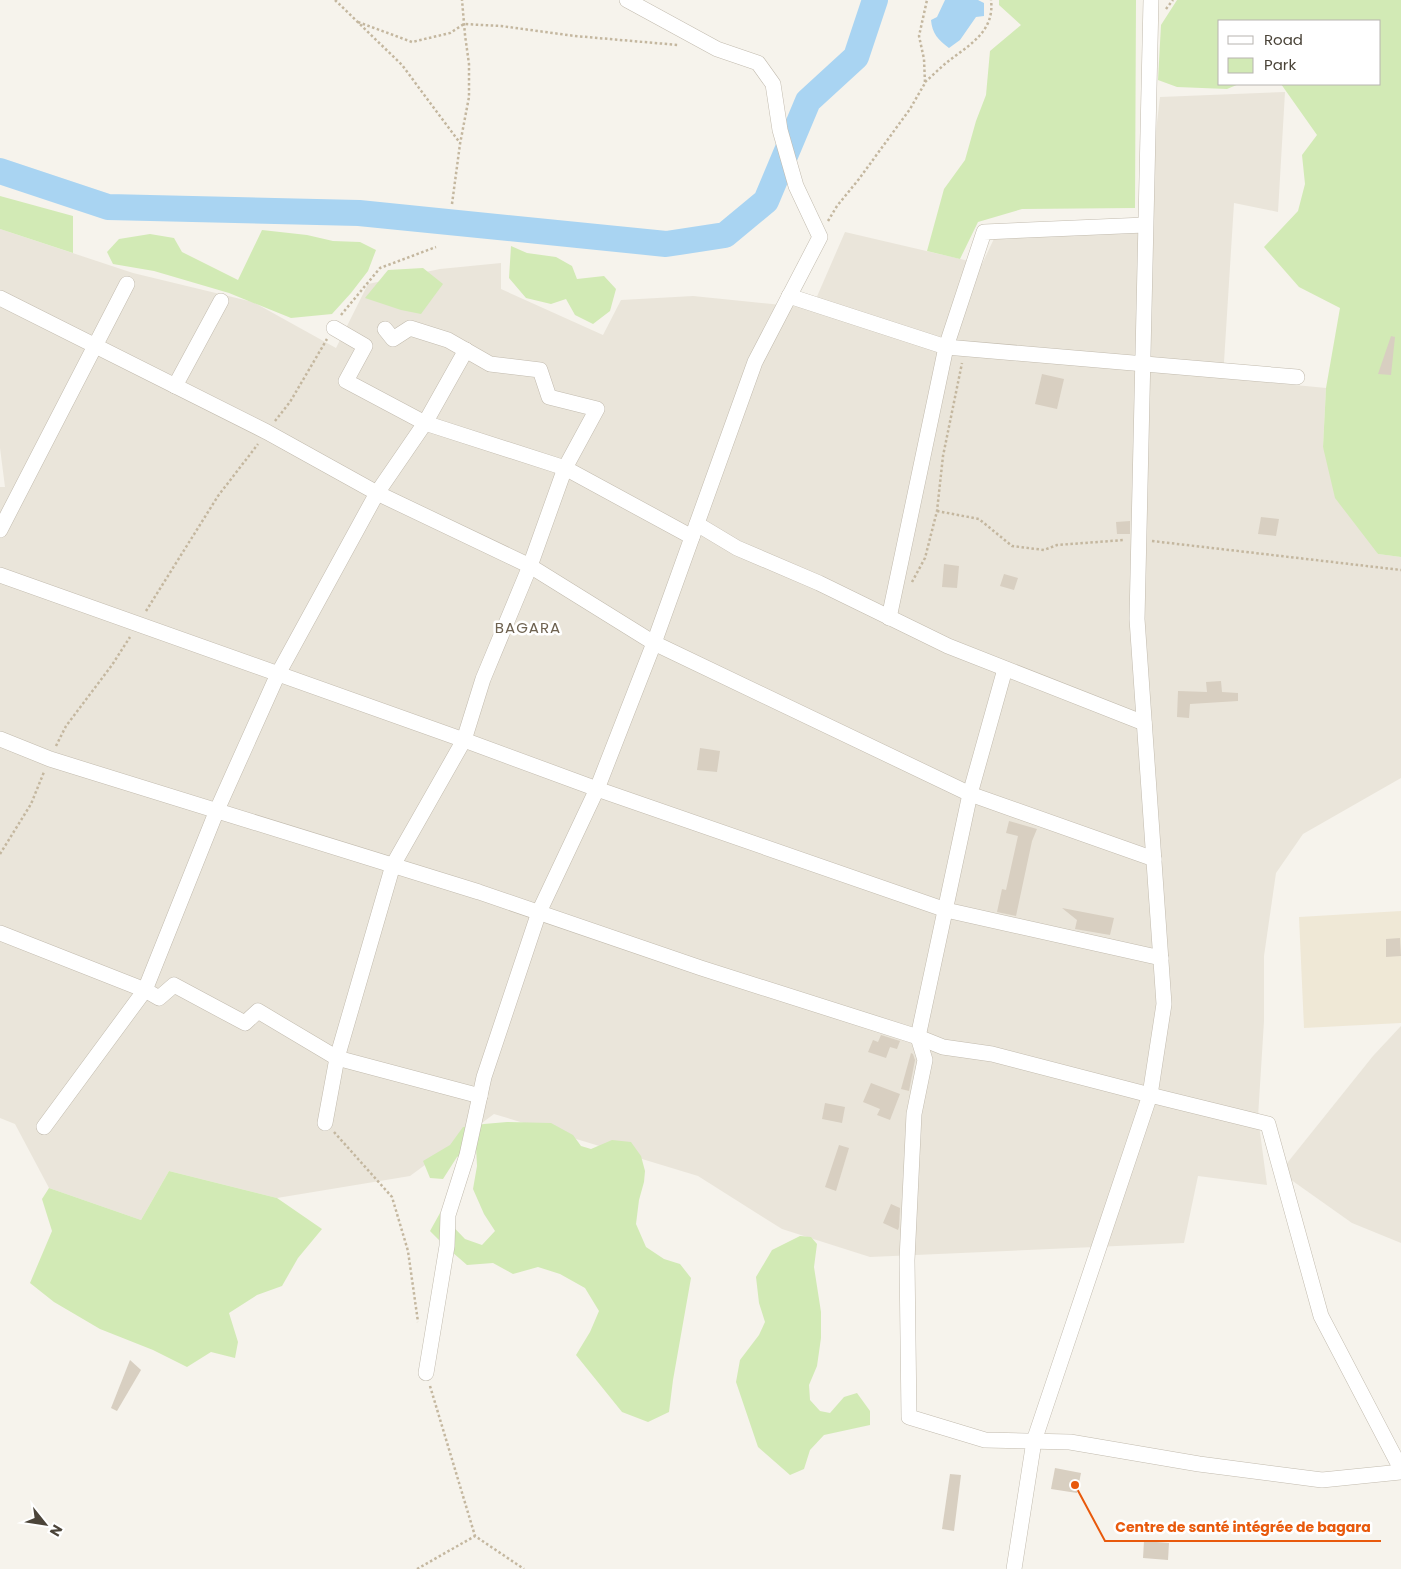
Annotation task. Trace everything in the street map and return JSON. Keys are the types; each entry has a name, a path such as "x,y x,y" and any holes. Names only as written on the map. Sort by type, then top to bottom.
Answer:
{"street":[{"path":"426,1373 447,1246 448,1215 467,1155 484,1077 539,912 597,789 654,643 755,362 820,237 796,186 780,130 774,84 758,63 717,48 627,0"},
{"path":"1014,1569 1034,1441 1150,1095 1164,1004 1137,618 1151,0"},
{"path":"889,618 946,347 984,232 1145,225"},
{"path":"0,530 127,284"},
{"path":"789,296 946,347 1296,377"},
{"path":"0,298 267,432 377,493 530,566 654,643 970,794 1154,859"},
{"path":"175,386 221,301"},
{"path":"334,328 365,346 346,381 425,423 565,468 694,531 819,583 948,646 1144,723"},
{"path":"325,1123 337,1058 393,865 464,740 483,679 530,566 565,468 597,409 549,397 540,370 490,364 448,340 410,328 393,339 385,329"},
{"path":"44,1127 144,990 217,810 278,674 377,493 425,423 466,350"},
{"path":"0,575 597,789 946,910 1161,958"},
{"path":"0,739 50,759 539,912 702,968 918,1037 943,1048 992,1054 1268,1124 1320,1316 1401,1471 1322,1480 1199,1464 1070,1442 985,1440 909,1418 907,1260 914,1114 925,1060 918,1037 970,794 1005,668"},
{"path":"0,933 144,990 159,998 174,985 245,1023 258,1011 337,1058 480,1096"}],"path":[{"path":"335,0 402,65 460,144"},
{"path":"452,204 460,144 469,97 469,64 462,0"},
{"path":"925,83 924,59 919,36 927,0"},
{"path":"820,237 837,206 905,116 925,83 946,63 968,47 989,24 992,14 992,0"},
{"path":"358,22 412,42 450,33 464,24 501,26 575,36 679,45"},
{"path":"0,854 31,804 66,726 112,665 218,496 290,402 344,311 380,268 436,247"},
{"path":"909,588 926,558 937,511 943,456 965,349"},
{"path":"937,511 979,519 1012,546 1044,550 1057,545 1138,539 1401,570"},
{"path":"417,1569 475,1536"}],"shaded area":[{"path":"1285,92 1278,212 1234,203 1223,378 1326,388 1323,447 1378,554 1401,557 1401,778 1303,834 1276,873 1264,956 1264,1021 1258,1117 1267,1185 1198,1176 1184,1243 870,1257 782,1229 698,1176 494,1114 410,1176 277,1198 169,1171 141,1220 49,1188 15,1124 0,1118 0,487 5,487 0,448 0,229 133,273 253,302 336,348 368,284 440,269 501,263 501,289 603,335 621,300 693,296 812,308 845,232 982,264 1001,224 1145,225 1160,97"},
{"path":"1401,911 1401,1023 1304,1028 1299,917"},
{"path":"1401,1026 1401,1243 1352,1223 1280,1172 1373,1056"}],"green space":[{"path":"999,0 1136,0 1135,208 1022,209 978,222 960,259 927,251 944,189 965,160 976,121 986,95 990,51 1021,25 999,5"},
{"path":"1177,0 1401,0 1401,557 1378,554 1335,498 1323,447 1326,388 1340,308 1299,287 1264,247 1298,211 1305,184 1302,155 1317,135 1282,85 1381,85 1381,20 1218,20 1218,85 1237,85 1227,89 1177,87 1158,80 1161,25"},
{"path":"0,196 73,216 73,253 0,229"},
{"path":"262,230 307,235 333,241 360,242 376,250 368,271 332,314 291,318 229,293 154,271 113,264 107,252 119,239 150,234 174,238 182,252 238,280"},
{"path":"511,246 527,253 556,257 572,266 577,279 604,276 616,289 610,311 593,324 575,315 566,299 551,304 526,298 509,278"},
{"path":"423,268 443,284 421,314 401,310 365,298 388,270"},
{"path":"507,1122 551,1123 573,1135 581,1146 591,1149 612,1140 631,1142 641,1156 645,1171 636,1224 646,1247 664,1259 680,1264 691,1278 669,1412 648,1422 622,1412 576,1355 590,1332 599,1311 585,1288 560,1274 538,1267 513,1274 493,1263 467,1265 430,1231 440,1213 465,1239 482,1245 495,1231 484,1214 473,1189 477,1166 476,1147 457,1157 443,1179 430,1178 423,1161 450,1145 463,1127"},
{"path":"169,1171 277,1198 322,1229 298,1258 282,1286 257,1295 229,1313 238,1342 235,1358 211,1352 187,1367 153,1350 100,1329 54,1302 30,1283 52,1231 42,1199 49,1188 141,1220"},
{"path":"800,1236 811,1237 817,1244 814,1267 821,1312 821,1338 817,1366 809,1385 810,1400 820,1411 830,1413 844,1397 857,1393 870,1411 870,1425 824,1435 810,1450 804,1469 790,1475 758,1447 736,1382 740,1360 759,1335 765,1322 759,1303 756,1277 772,1250"}],"water":[{"path":"945,0 978,0 984,3 984,16 976,17 960,40 949,48 936,36 931,20 937,17"}],"building":[{"path":"1391,336 1395,337 1391,375 1378,374"},
{"path":"1042,374 1064,379 1057,409 1035,404"},
{"path":"1261,517 1279,519 1276,536 1258,534"},
{"path":"1130,521 1130,534 1117,534 1116,522"},
{"path":"944,564 959,566 957,588 942,587"},
{"path":"1004,574 1018,578 1014,590 1000,586"},
{"path":"1221,681 1222,692 1238,693 1238,701 1190,704 1189,718 1177,717 1178,691 1207,692 1206,682"},
{"path":"700,748 720,751 717,772 697,770"},
{"path":"1009,821 1037,829 1032,841 1016,916 997,912 1002,889 1006,890 1018,836 1006,833"},
{"path":"1062,908 1114,918 1110,935 1075,929 1077,920"},
{"path":"1400,938 1401,956 1386,957 1386,939"},
{"path":"881,1035 900,1041 897,1049 890,1047 886,1058 868,1052 873,1040 878,1042"},
{"path":"911,1053 915,1060 909,1091 901,1089"},
{"path":"871,1083 900,1094 890,1120 877,1115 880,1109 863,1102"},
{"path":"825,1103 845,1107 842,1123 822,1119"},
{"path":"839,1145 849,1148 836,1191 825,1187"},
{"path":"891,1204 900,1208 898,1230 883,1223"},
{"path":"130,1360 141,1370 117,1411 111,1408"},
{"path":"1055,1468 1081,1473 1077,1493 1051,1489"},
{"path":"950,1474 961,1475 954,1531 942,1529"},
{"path":"1144,1541 1169,1543 1168,1560 1143,1558"}],"waterway":[{"path":"0,171 108,207 359,213 666,244 725,235 766,201 808,101 856,57 875,0"}],"place":[{"name":"Centre de santé intégrée de bagara","path":"1075,1485"}],"district":[{"name":"BAGARA","path":"528,627"}]}
